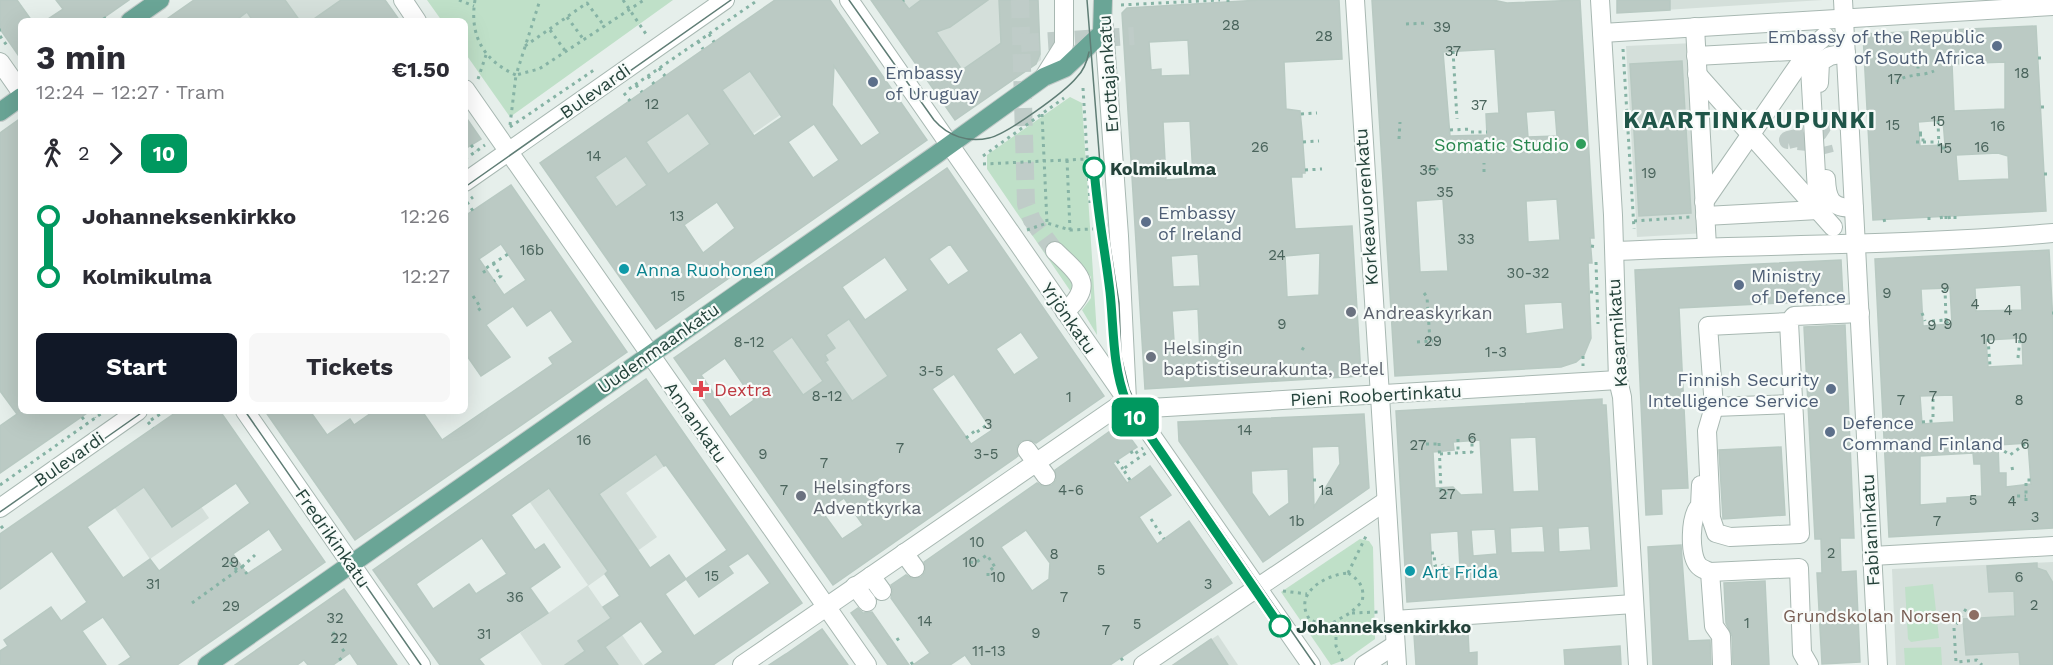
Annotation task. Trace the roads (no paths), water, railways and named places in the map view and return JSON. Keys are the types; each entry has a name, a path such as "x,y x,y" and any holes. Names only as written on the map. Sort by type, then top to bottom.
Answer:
{"main road":[{"path":"134,18 160,0"},
{"name":"Erottajankatu","path":"1104,27 1112,2"},
{"name":"Uudenmaankatu","path":"207,665 1044,77 1065,68 1097,40 1104,27"},
{"path":"0,112 18,99"}],"street":[{"path":"403,0 415,18"},
{"name":"Bulevardi","path":"468,180 725,0"},
{"name":"Yrjönkatu","path":"849,0 1065,312 1114,411 1258,588 1311,665"},
{"path":"1044,77 1064,45 1064,0"},
{"name":"Korkeavuorenkatu","path":"1355,0 1386,501 1386,616 1395,645 1397,665"},
{"name":"Kasarmikatu","path":"1600,0 1606,249 1613,274 1638,665"},
{"path":"1602,33 1695,27 1843,9 2053,6"},
{"name":"Fabianinkatu","path":"1843,9 1878,665"},
{"name":"Erottajankatu","path":"1104,27 1119,236 1114,411"},
{"path":"1695,27 1692,66 1707,247"},
{"path":"1705,209 1750,134 1809,50 1825,36"},
{"path":"1692,66 1809,50"},
{"path":"1809,50 1818,210"},
{"path":"1822,121 1820,62 1830,56 1846,53"},
{"path":"0,62 18,88"},
{"path":"1692,66 1833,227"},
{"name":"Annankatu","path":"471,85 504,131 509,152 867,665"},
{"path":"1825,154 1827,197 1830,203 1841,208 1854,208"},
{"path":"1705,209 1818,210"},
{"path":"1606,249 1856,243 2053,233"},
{"path":"1055,251 1081,276 1083,284 1083,291 1065,312"},
{"path":"1809,665 1802,653 1798,568 1710,573 1699,566 1695,557 1692,520 1702,500 1700,441 1707,431 1714,407 1708,326 1788,322 1794,316 1860,313"},
{"path":"1707,431 1711,518 1716,533 1730,537 1800,534 1788,322"},
{"name":"Pieni Roobertinkatu","path":"1114,411 1618,380"},
{"path":"1714,407 1793,404"},
{"path":"749,663 778,650 806,630 826,607 855,586 944,536 1088,434 1114,411"},
{"name":"Fredrikinkatu","path":"247,414 421,665"},
{"name":"Bulevardi","path":"1,517 143,417"},
{"path":"1143,665 1386,501"},
{"path":"1872,556 2053,546"},
{"path":"1710,573 1714,626 1721,636 1722,665"},
{"path":"871,576 882,591"},
{"path":"855,586 867,602"},
{"path":"1386,616 1634,604"},
{"path":"1364,665 1395,645"}],"tunnel":[{"path":"1020,0 1026,204 1032,220 1055,251"},
{"path":"1021,43 1134,36"},
{"path":"1822,121 1822,127 1818,133 1788,140 1819,143 1823,146 1825,154"}],"tram line":[{"path":"468,185 731,0"},
{"path":"849,0 934,120 952,134 966,139 974,140 997,135 1035,112 1071,84 1085,66 1089,52"},
{"path":"1087,0 1103,202 1119,303 1121,356 1129,389 1138,409 1315,665"},
{"name":"10","path":"1094,168 1097,212 1110,290 1116,369 1126,401 1136,419 1280,626"},
{"path":"0,512 140,414"},
{"path":"247,414 421,665"}],"place":[{"name":"Embassy of the Republic of South Africa","path":"1997,46"},
{"name":"Embassy of Uruguay","path":"873,82"},
{"name":"Somatic Studio","path":"1581,144"},
{"name":"Kolmikulma","path":"1094,168"},
{"name":"Embassy of Ireland","path":"1146,222"},
{"name":"Anna Ruohonen","path":"624,269"},
{"name":"Ministry of Defence","path":"1739,285"},
{"name":"Andreaskyrkan","path":"1351,312"},
{"name":"Helsingin baptistiseurakunta, Betel","path":"1151,357"},
{"name":"Dextra","path":"701,389"},
{"name":"Finnish Security Intelligence Service","path":"1831,389"},
{"name":"Defence Command Finland","path":"1830,432"},
{"name":"Helsingfors Adventkyrka","path":"801,496"},
{"name":"Art Frida","path":"1410,571"},
{"name":"Grundskolan Norsen","path":"1974,615"},
{"name":"Johanneksenkirkko","path":"1280,626"}],"district":[{"name":"KAARTINKAUPUNKI","path":"1750,120"}]}
